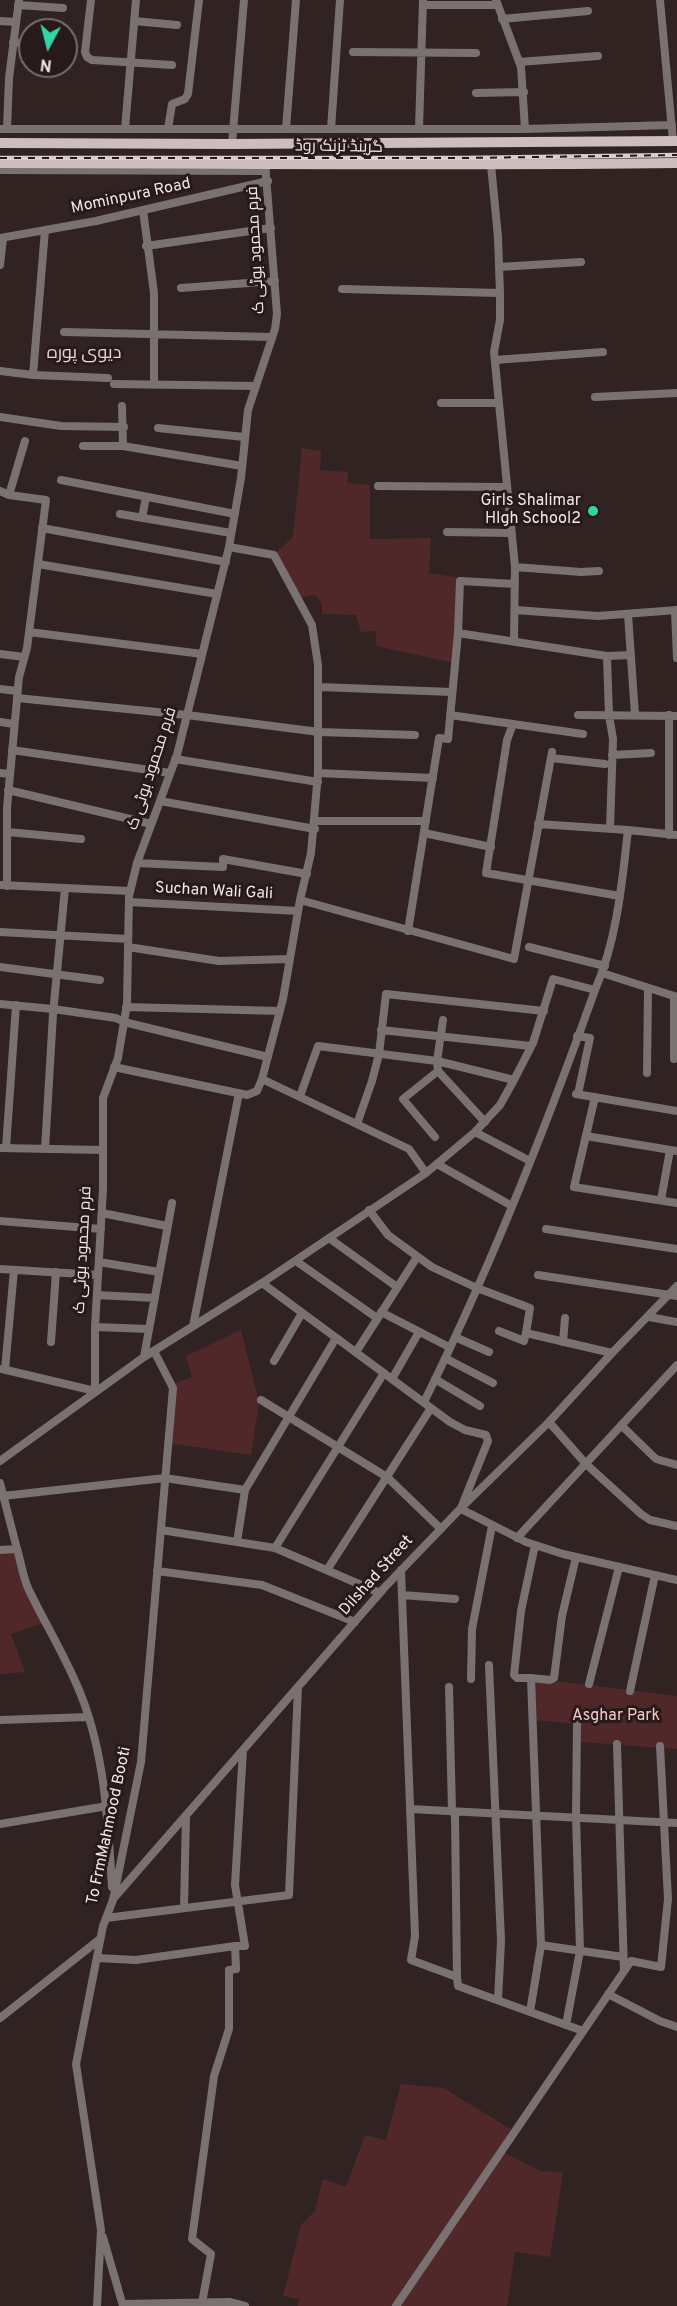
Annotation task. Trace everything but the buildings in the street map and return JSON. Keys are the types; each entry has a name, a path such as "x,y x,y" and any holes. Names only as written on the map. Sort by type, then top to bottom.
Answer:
{"main road":[{"name":"گرینڈ ٹرنک روڈ","path":"0,143 675,141"},
{"name":"گرینڈ ٹرنک روڈ","path":"0,163 266,167 677,163"}],"street":[{"path":"91,0 85,52 87,57 92,60 172,65"},
{"path":"125,129 136,0"},
{"path":"168,129 172,104 185,99 188,94 199,0"},
{"path":"232,144 244,0"},
{"path":"286,129 296,0"},
{"path":"330,129 340,0"},
{"path":"660,0 675,141"},
{"path":"419,129 423,3 496,2 523,76 525,129"},
{"path":"63,8 18,3 13,42 4,78 4,129 525,129 672,125"},
{"path":"502,19 588,11"},
{"path":"0,21 16,22"},
{"path":"134,21 177,25"},
{"path":"13,42 18,43"},
{"path":"353,52 476,53"},
{"path":"519,62 598,56"},
{"path":"476,93 524,92"},
{"path":"491,165 500,292 500,320 495,360 515,567 514,641"},
{"path":"0,170 266,167"},
{"name":"فرم محمود بوٹی ک","path":"95,1391 95,1327 102,1213 103,1098 114,1067 126,1007 130,891 137,863 175,759 187,715 229,547 248,410 272,338 277,314 266,167"},
{"name":"Mominpura Road","path":"1,238 143,210 268,181"},
{"path":"143,210 154,293 154,385"},
{"path":"146,246 271,228"},
{"path":"33,375 45,230"},
{"path":"0,265 1,238"},
{"path":"499,267 581,262"},
{"path":"181,288 274,281"},
{"path":"342,289 500,292"},
{"path":"64,332 272,338"},
{"path":"495,360 603,352"},
{"path":"0,371 154,385 256,386"},
{"path":"595,397 677,393"},
{"path":"441,403 498,403"},
{"path":"122,406 123,446"},
{"path":"0,417 61,426 124,427"},
{"path":"158,428 244,437"},
{"path":"9,495 25,441"},
{"path":"83,446 123,446 242,466"},
{"path":"61,480 235,514"},
{"path":"378,486 506,487"},
{"path":"0,491 9,495 46,500 29,632 17,694 10,774 4,805 4,886 130,891"},
{"path":"142,518 146,496"},
{"path":"120,514 231,533"},
{"path":"42,528 225,562"},
{"path":"447,532 511,533"},
{"path":"114,1067 247,1095 257,1091 262,1079 280,1011 315,825 319,732 318,665 312,625 274,555 229,547"},
{"path":"38,564 217,594"},
{"path":"515,567 581,572 599,571"},
{"path":"408,931 439,738 448,739 458,633 460,581 515,584"},
{"path":"515,610 598,616 676,610 677,657"},
{"path":"628,614 635,715"},
{"path":"29,632 202,654"},
{"path":"458,633 607,656 631,655"},
{"path":"0,654 24,657"},
{"path":"607,656 609,715 613,739 610,829"},
{"path":"319,687 452,692"},
{"path":"0,689 17,694 319,732 415,735"},
{"path":"450,715 583,734"},
{"path":"538,824 673,835 673,716 578,715"},
{"path":"0,722 14,724"},
{"path":"513,724 507,740 486,873 620,896"},
{"path":"12,750 170,773"},
{"path":"612,755 651,753"},
{"path":"300,900 514,959 551,755 605,764"},
{"path":"175,759 318,777 433,778"},
{"path":"0,772 10,774"},
{"path":"8,790 151,824"},
{"path":"160,801 315,825 426,822"},
{"path":"5,829 81,839"},
{"path":"327,1570 387,1477 427,1405 435,1379 512,1206 603,970 620,896 628,830"},
{"path":"424,833 491,847"},
{"path":"137,863 223,867 223,859 307,874"},
{"path":"45,1149 65,888"},
{"name":"Suchan Wali Gali","path":"129,902 298,911"},
{"path":"0,932 60,935 128,943 219,961 290,959"},
{"path":"529,947 676,996 674,1059"},
{"path":"0,968 100,980"},
{"path":"0,1461 154,1351 296,1261 426,1173 475,1132 500,1105 531,1046 553,979 595,990"},
{"path":"647,1072 648,988"},
{"path":"357,1124 379,1054 386,994 544,1011"},
{"path":"0,1004 116,1018 124,1022 268,1057"},
{"path":"16,1005 3,1148 103,1150"},
{"path":"126,1007 280,1011"},
{"path":"435,1137 403,1100 437,1066 443,1020"},
{"path":"381,1030 531,1046"},
{"path":"577,1036 590,1038 577,1094 677,1110"},
{"path":"300,1096 318,1047 379,1054 514,1080"},
{"path":"437,1066 485,1122"},
{"path":"262,1079 409,1149 426,1173"},
{"path":"193,1326 238,1093"},
{"path":"595,1097 574,1187 677,1203"},
{"path":"475,1132 530,1161"},
{"path":"586,1136 674,1151 661,1200"},
{"path":"437,1164 512,1206"},
{"path":"144,1358 171,1203"},
{"path":"369,1210 388,1235 432,1267 477,1288 531,1308 524,1341 499,1330"},
{"path":"102,1213 167,1226"},
{"path":"0,1221 101,1229"},
{"path":"546,1229 677,1249"},
{"path":"329,1238 397,1287"},
{"path":"356,1352 417,1257"},
{"path":"296,1261 379,1315 449,1347"},
{"path":"99,1262 159,1272"},
{"path":"0,1269 98,1275"},
{"path":"14,1270 3,1369 95,1391"},
{"path":"51,1342 56,1272"},
{"path":"538,1275 673,1295"},
{"path":"262,1283 450,1422 465,1430 486,1435 488,1438 461,1508 492,1526 535,1545 576,1557 677,1580"},
{"name":"Dilshad Street","path":"113,1900 401,1570 549,1422 612,1353 673,1295 677,1286"},
{"path":"97,1295 154,1298"},
{"path":"274,1361 302,1313"},
{"path":"649,1317 677,1322"},
{"path":"563,1342 565,1318"},
{"path":"95,1327 149,1329"},
{"path":"392,1379 419,1332"},
{"path":"526,1333 612,1353"},
{"path":"454,1337 489,1352"},
{"path":"237,1542 245,1490 336,1338"},
{"name":"To FrmMahmood Booti","path":"97,2306 101,2230 76,2064 100,1940 113,1900 141,1762 173,1388 154,1351"},
{"path":"445,1358 493,1383"},
{"path":"517,1538 677,1365"},
{"path":"275,1548 384,1373"},
{"path":"435,1379 480,1406"},
{"path":"261,1400 387,1477 441,1529"},
{"path":"549,1422 586,1464 645,1517 677,1526"},
{"path":"621,1425 656,1459 677,1465"},
{"path":"3,1496 165,1478 245,1490"},
{"path":"0,1483 27,1587 65,1659 88,1717 107,1806 113,1900"},
{"path":"471,1679 472,1629 492,1526"},
{"path":"161,1530 275,1548 380,1593"},
{"path":"535,1545 521,1611 514,1675 517,1678 550,1680 554,1677 562,1616 576,1557"},
{"path":"0,1550 17,1549"},
{"path":"588,1684 619,1567"},
{"path":"401,1570 415,1936 411,1960 457,1977"},
{"path":"158,1571 262,1584 355,1622"},
{"path":"630,1690 655,1575"},
{"path":"402,1595 454,1599"},
{"path":"489,1665 501,1941 498,2000"},
{"path":"530,2012 541,1945 531,1678"},
{"path":"448,1687 452,1811 455,1816 458,1986 583,2031"},
{"path":"106,1918 289,1895 298,1688"},
{"path":"0,1720 88,1717"},
{"path":"566,2025 580,1951 576,1817 577,1724"},
{"path":"617,1744 624,1972"},
{"path":"396,2306 631,1961 661,1967 668,1899 660,1746"},
{"path":"97,1958 136,1960 245,1946 235,1885 243,1750"},
{"path":"0,1824 107,1806"},
{"path":"410,1809 677,1823"},
{"path":"184,1907 186,1816"},
{"path":"0,2018 100,1940"},
{"path":"541,1945 623,1957"},
{"path":"202,2302 211,2254 192,2239 214,2076 229,2029 229,1970 236,1969 235,1946"},
{"path":"609,1994 660,2021 677,2027"},
{"path":"101,2230 123,2305 202,2302 245,2306"}],"green space":[{"path":"302,448 321,451 320,470 348,472 347,483 370,485 370,539 431,538 429,573 460,578 459,664 376,646 376,631 361,632 356,615 322,614 322,605 315,595 297,598 274,555 293,537"},
{"path":"241,1330 259,1403 251,1455 168,1443 171,1385 192,1377 186,1356"},
{"path":"17,1549 27,1587 47,1622 11,1634 25,1672 0,1674 0,1550"},
{"name":"Asghar Park","path":"531,1678 677,1696 677,1749 581,1742 581,1724 532,1720"},
{"path":"401,2084 443,2088 514,2131 501,2151 540,2171 563,2172 550,2257 515,2252 507,2306 298,2306 299,2299 283,2296 301,2225 315,2211 323,2179 346,2187 365,2135 386,2140"}],"railway":[{"path":"0,158 466,158 677,155"}],"place":[{"name":"Girls Shalimar HIgh School2","path":"593,511"}],"district":[{"name":"دیوی پورہ","path":"84,354"}]}
